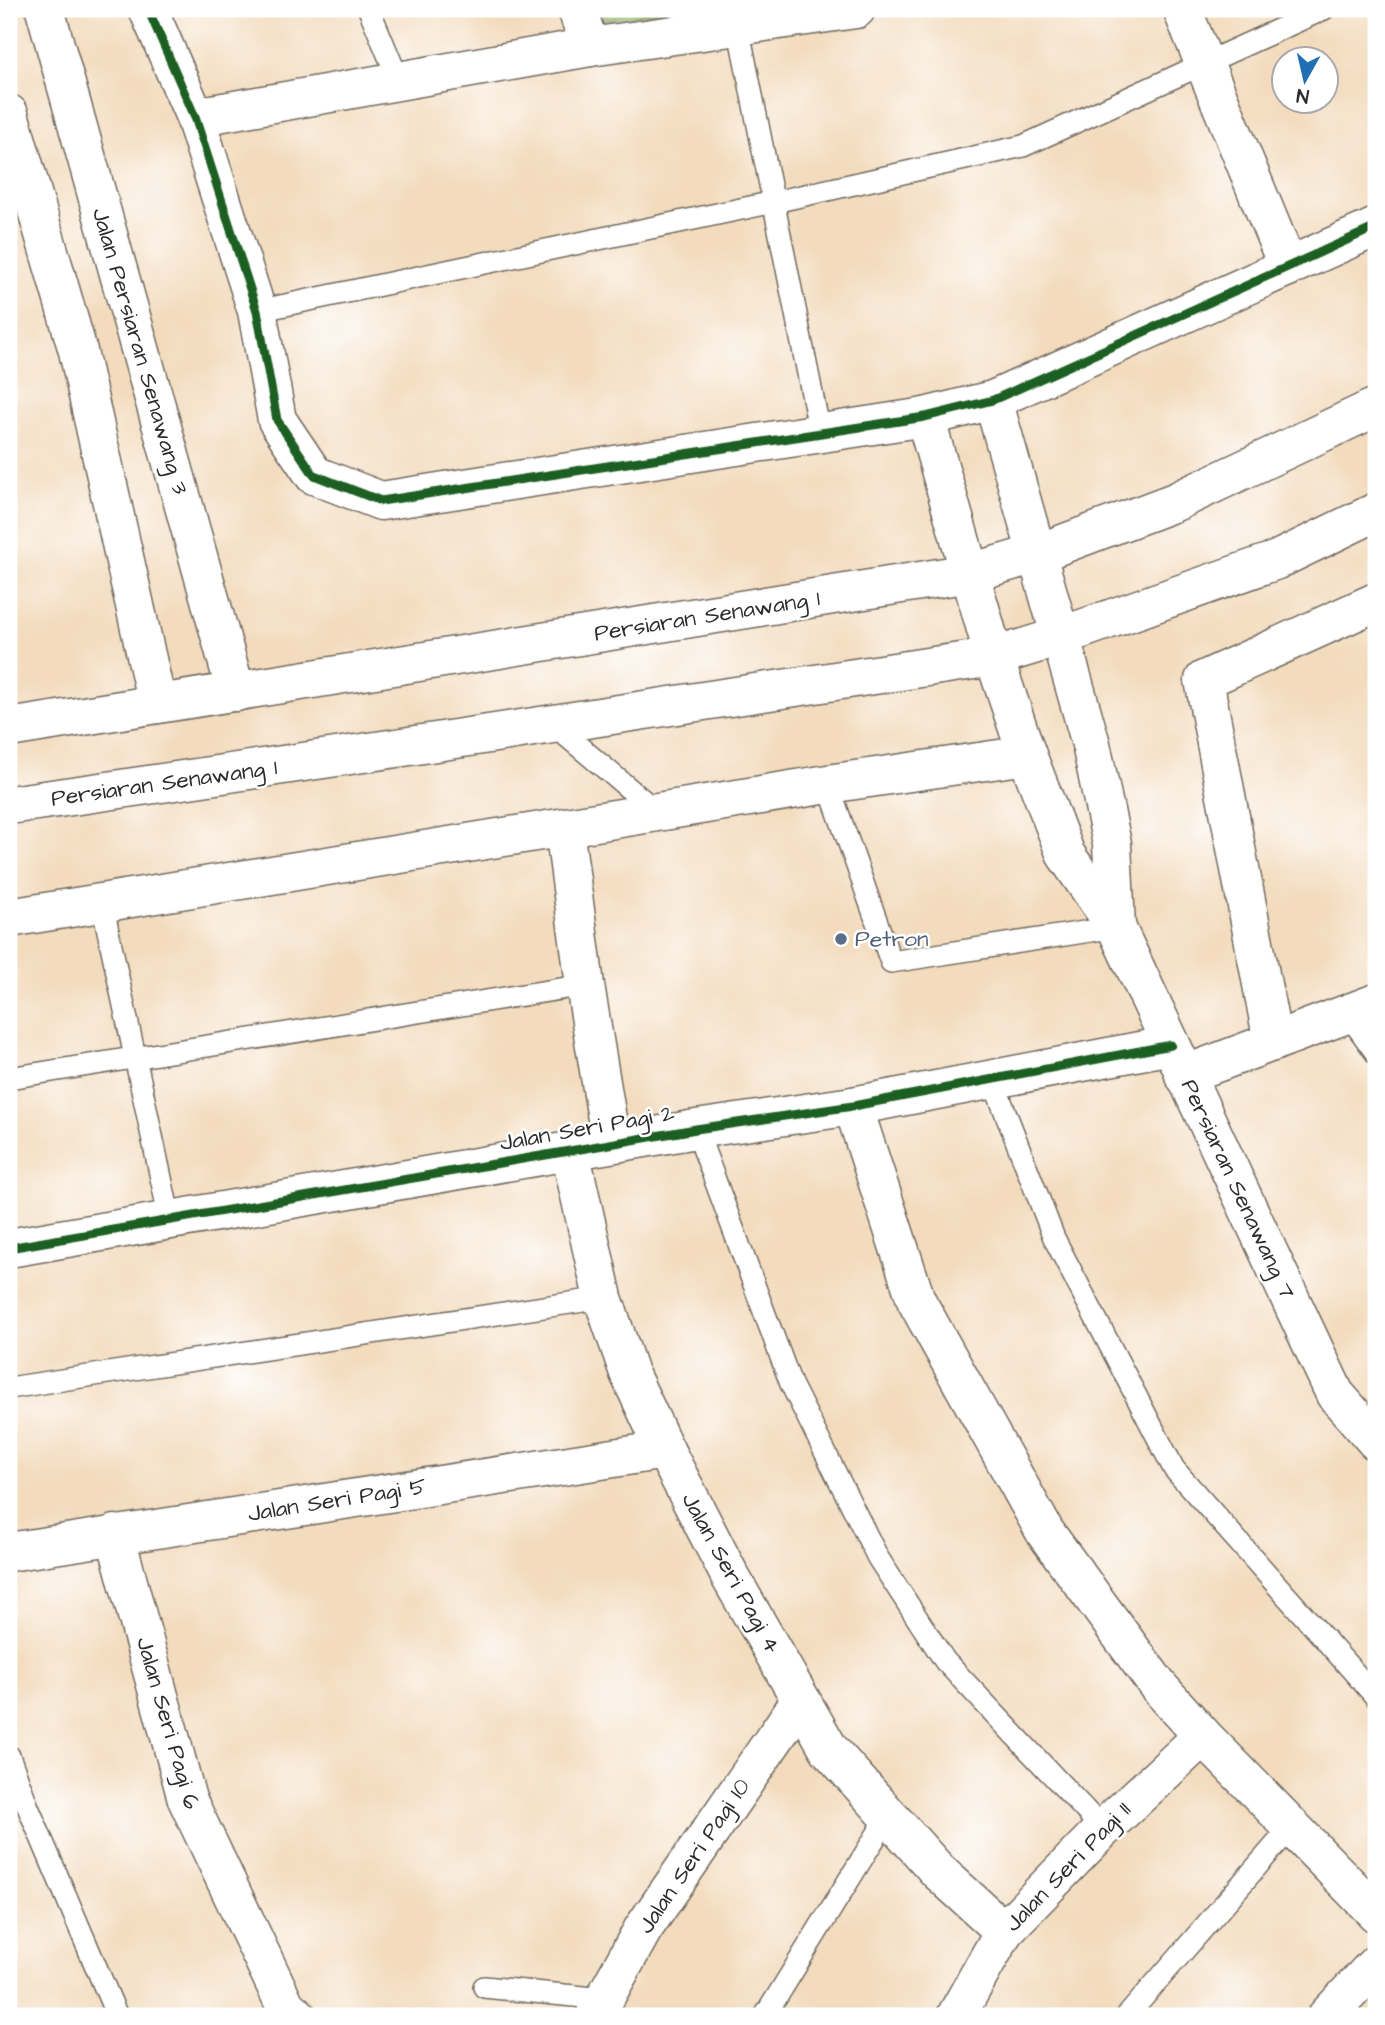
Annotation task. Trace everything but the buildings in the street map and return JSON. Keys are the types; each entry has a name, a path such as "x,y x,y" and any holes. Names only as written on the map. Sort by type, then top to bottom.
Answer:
{"street":[{"name":"Jalan Persiaran Senawang 3","path":"45,9 236,692"},
{"path":"148,9 195,117 257,312 277,420 314,475 381,501 925,417 993,400 1376,227"},
{"path":"577,9 590,47"},
{"path":"195,117 590,47 856,9"},
{"path":"1182,9 1288,267"},
{"path":"9,114 78,351 157,704"},
{"path":"993,400 1091,744 1112,844 1116,927"},
{"name":"Persiaran Senawang 1","path":"9,728 970,573 1036,554 1175,502 1376,407"},
{"path":"925,417 994,657 1027,755 1066,855 1116,927"},
{"name":"Persiaran Senawang 1","path":"9,805 994,657 1062,636 1277,560 1376,512"},
{"path":"1273,1042 1204,680 1376,602"},
{"path":"9,918 828,784 1027,755"},
{"path":"564,828 585,985 611,1143"},
{"name":"Persiaran Senawang 7","path":"1116,927 1335,1394 1376,1441"},
{"name":"Jalan Seri Pagi 2","path":"9,1248 611,1143 853,1106 992,1078 1178,1060 1273,1042 1362,1009"},
{"path":"853,1106 916,1300 1038,1520 1158,1686 1203,1736 1376,1913"},
{"name":"Jalan Seri Pagi 4","path":"570,1151 603,1298 629,1373 731,1578 830,1749 939,1872 1004,1931"},
{"name":"Jalan Seri Pagi 5","path":"9,1552 665,1450"},
{"name":"Jalan Seri Pagi 6","path":"115,1534 187,1799 280,2013"},
{"name":"Jalan Seri Pagi 10","path":"599,2008 643,1928 801,1700"},
{"name":"Jalan Seri Pagi 11","path":"956,2016 1004,1931 1102,1829 1203,1736"},
{"path":"1327,2016 1376,1964"}],"lane":[{"path":"369,9 399,81"},
{"path":"257,312 1023,146 1324,9"},
{"path":"738,26 820,433"},
{"path":"551,723 657,812"},
{"path":"828,784 891,962 1116,927"},
{"path":"102,903 133,1058 170,1220"},
{"path":"9,1078 585,985"},
{"path":"1362,1009 1376,1053"},
{"path":"992,1078 1054,1238 1174,1469 1376,1697"},
{"path":"696,1129 791,1384 878,1558 945,1661 1102,1829"},
{"path":"9,1388 603,1298"},
{"path":"9,1756 117,2016"},
{"path":"765,2016 889,1815"},
{"path":"1127,2016 1292,1826"},
{"path":"484,1987 599,2008"}],"green space":[{"path":"602,9 685,9 605,20"}],"cycle path":[{"path":"148,9 195,117 257,311 277,420 314,475 381,501 925,417 993,400 1376,227"},
{"path":"9,1248 696,1129 853,1106 1171,1045"}],"place":[{"name":"Petron","path":"841,939"}]}
